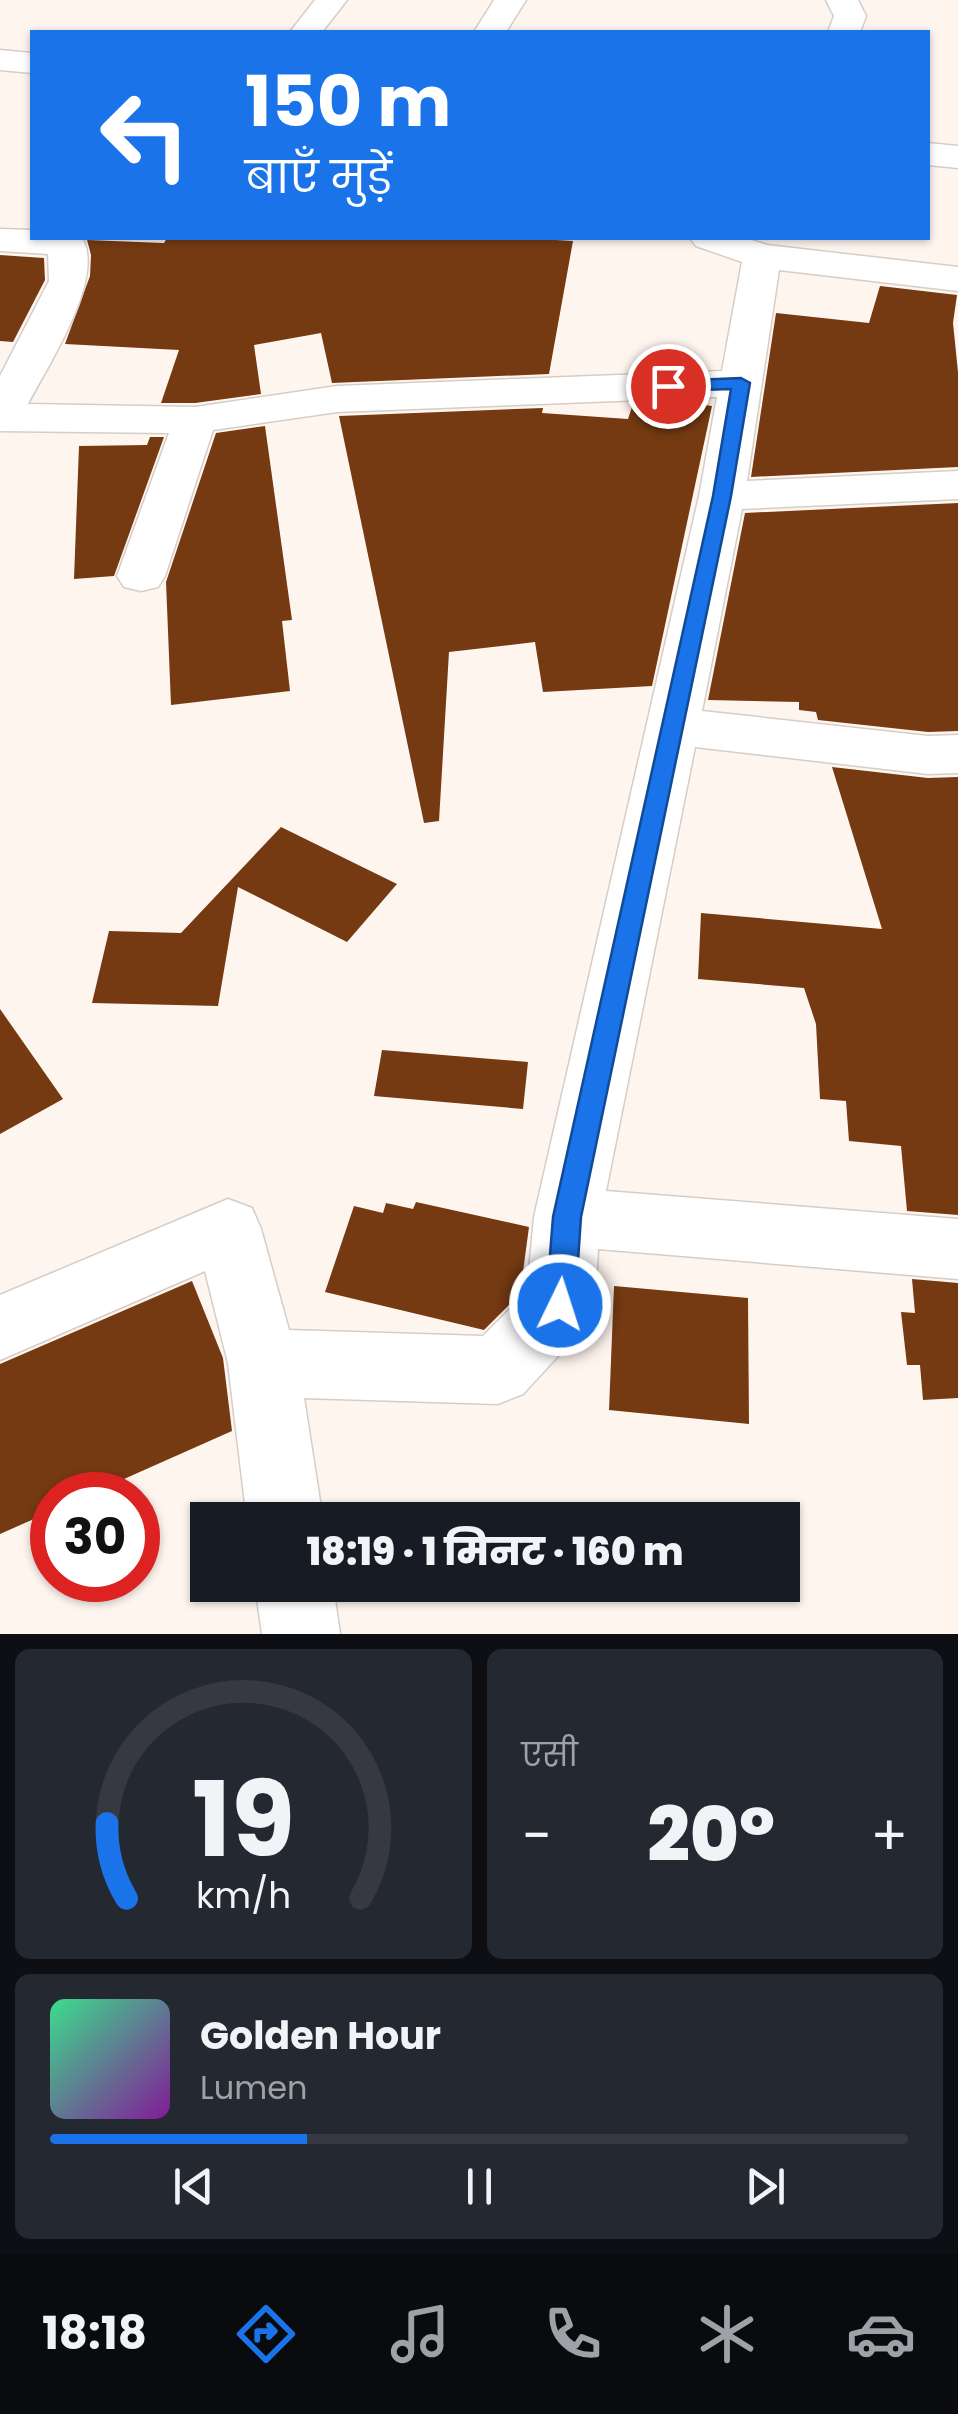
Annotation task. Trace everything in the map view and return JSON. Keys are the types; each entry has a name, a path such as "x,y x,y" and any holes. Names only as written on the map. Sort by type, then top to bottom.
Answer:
{"street":[{"path":"308,30 331,0"},
{"path":"491,30 510,0"},
{"path":"842,0 850,16 845,30"},
{"path":"0,60 30,63"},
{"path":"930,154 958,157"},
{"path":"0,240 67,243 69,281 0,417 195,420 337,400 741,383"},
{"path":"715,240 762,256 958,279"},
{"path":"262,1363 498,1370 560,1305 567,1217 722,496 762,256"},
{"path":"141,576 195,420"},
{"path":"722,496 956,507"},
{"path":"673,726 928,755 958,754"},
{"path":"567,1217 958,1250"},
{"path":"0,1328 228,1229 262,1363 282,1502"},
{"path":"296,1602 301,1634"}],"building":[{"path":"87,240 573,241 549,374 332,383 321,333 254,345 261,394 195,403 161,403 179,350 65,344 90,276"},
{"path":"0,255 44,258 45,280 13,342 0,341"},
{"path":"880,286 957,295 953,323 958,372 958,467 751,477 776,313 869,323"},
{"path":"681,402 712,406 652,686 543,692 535,642 449,652 439,821 424,823 339,416 543,408 542,413 628,419 633,404"},
{"path":"265,426 292,620 282,621 290,691 171,705 166,582 216,433"},
{"path":"150,437 164,437 114,576 74,579 79,446 147,445"},
{"path":"958,503 958,731 928,732 818,720 816,712 799,710 799,702 708,700 745,513"},
{"path":"832,767 928,778 958,777 958,1215 907,1211 901,1146 849,1141 846,1101 820,1099 816,1024 804,988 698,979 701,913 882,929"},
{"path":"281,827 397,884 347,942 238,887 218,1006 92,1003 109,931 181,933"},
{"path":"0,1009 63,1099 0,1134"},
{"path":"382,1050 528,1062 523,1109 374,1096"},
{"path":"416,1202 529,1227 520,1294 484,1330 325,1292 354,1206 383,1213 386,1203 413,1209"},
{"path":"912,1279 958,1283 958,1398 923,1400 920,1365 907,1365 901,1312 915,1313"},
{"path":"192,1281 223,1358 232,1431 140,1472 30,1472 30,1521 0,1534 0,1364"},
{"path":"614,1286 748,1298 749,1424 609,1410"}],"route":[{"path":"560,1305 567,1217 722,496 741,383 668,386"}]}
